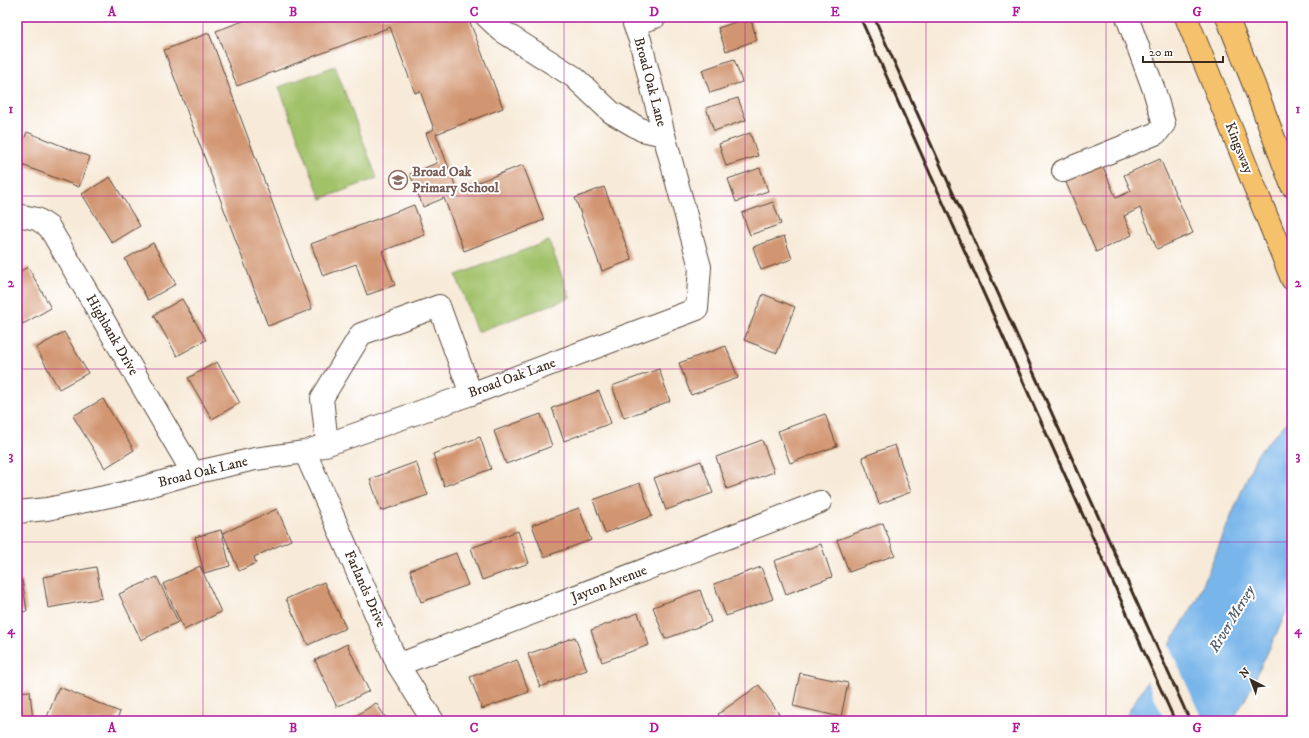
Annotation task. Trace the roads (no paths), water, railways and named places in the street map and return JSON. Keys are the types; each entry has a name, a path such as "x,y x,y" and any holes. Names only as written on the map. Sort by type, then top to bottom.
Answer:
{"highway":[{"name":"Kingsway","path":"1186,17 1292,278"},
{"path":"1227,17 1292,186"}],"street":[{"path":"487,17 502,31 574,77 611,112 642,130 664,135"},
{"name":"Broad Oak Lane","path":"17,512 47,509 124,493 193,473 255,459 305,452 471,394 697,309 700,267 640,40 634,24 655,17"},
{"path":"1063,171 1157,133 1164,124 1154,90 1127,17"},
{"name":"Highbank Drive","path":"17,215 37,219 49,227 193,473"},
{"path":"327,444 322,398 361,334 439,306 471,394"},
{"name":"Farlands Drive","path":"305,452 398,665 433,721"},
{"name":"Jayton Avenue","path":"398,665 820,502"}],"water":[{"name":"River Mersey","path":"1292,417 1292,601 1246,698 1232,721 1123,721 1196,601 1257,454"}],"railway":[{"path":"860,17 1175,721"},
{"path":"874,17 1190,721"}],"place":[{"name":"Broad Oak Primary School","path":"398,180"}]}
